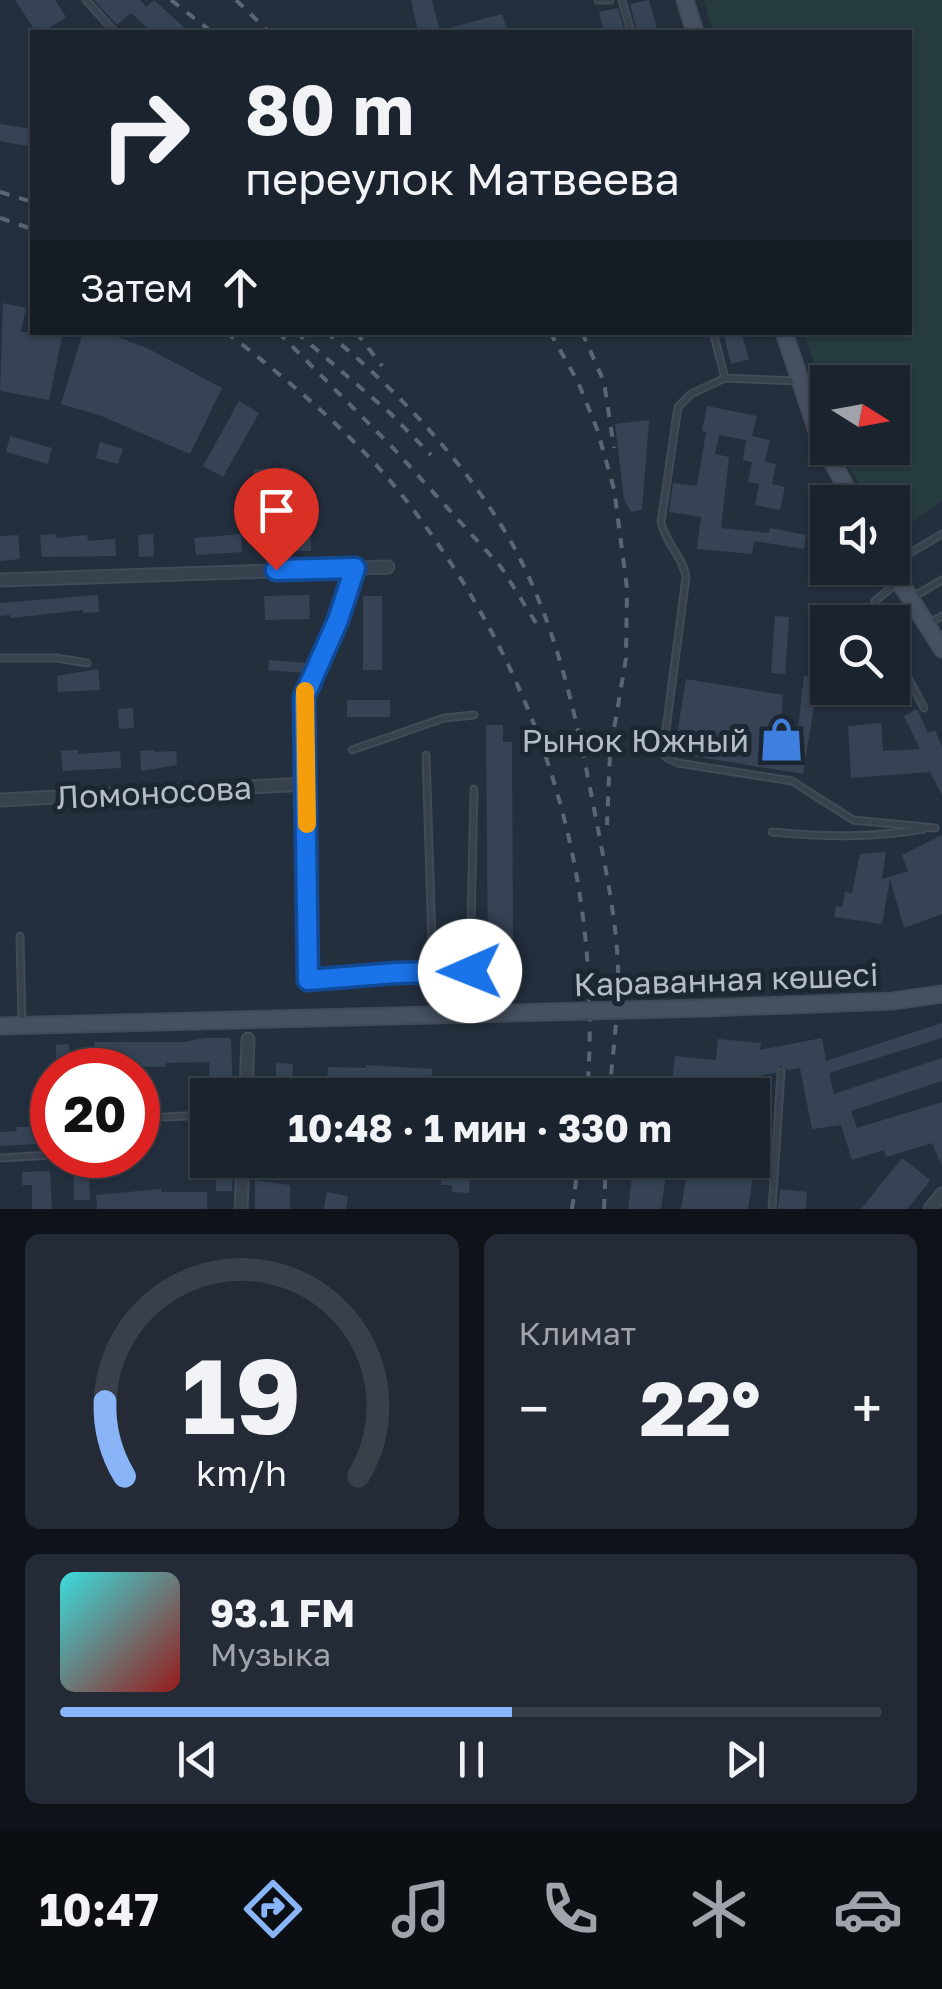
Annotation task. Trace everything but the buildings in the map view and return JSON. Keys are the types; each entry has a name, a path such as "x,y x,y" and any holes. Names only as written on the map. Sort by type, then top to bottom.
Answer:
{"main road":[{"path":"685,0 694,30"},
{"path":"785,335 820,437 845,485"},
{"path":"902,585 942,649"},
{"name":"Караванная көшесі","path":"0,1026 770,1008 914,999 942,991"}],"street":[{"path":"0,580 388,566"},
{"path":"307,784 308,980"},
{"name":"Ломоносова","path":"0,800 307,784"},
{"path":"247,1078 248,1039"},
{"path":"241,1209 242,1178"},
{"path":"930,1209 942,1194"}],"lane":[{"path":"86,0 114,30"},
{"path":"598,0 610,0"},
{"path":"622,0 630,30"},
{"path":"713,335 725,378"},
{"path":"798,381 725,378 686,398 677,414 661,522 665,536 684,565 686,584 663,752 666,758 678,763 792,781 853,820 938,828"},
{"path":"910,559 942,534"},
{"path":"307,784 304,697 338,620 355,568"},
{"path":"910,599 942,580"},
{"path":"927,624 942,616"},
{"path":"0,658 87,662"},
{"path":"910,681 924,708"},
{"path":"352,750 444,718 474,715"},
{"path":"426,756 433,972"},
{"path":"470,971 474,788"},
{"path":"772,832 844,838 938,828"},
{"path":"20,936 22,1025"},
{"path":"308,980 433,972 517,972"},
{"path":"772,1209 780,1072"},
{"path":"164,1117 190,1116"},
{"path":"0,1158 30,1156"}],"green space":[{"path":"704,0 942,0 942,501 910,523 910,485 860,485 849,465 910,465 910,365 814,365 806,335 912,335 912,30 712,30"}],"railway":[{"path":"171,0 209,30"},
{"path":"236,0 267,30"},
{"path":"0,192 30,201"},
{"path":"0,218 30,228"},
{"path":"230,335 323,412 389,480 456,570 495,639 528,710 554,783 573,858 585,935 590,1014 588,1078"},
{"path":"281,335 394,449 501,567 536,623"},
{"path":"299,335 390,413 431,455"},
{"path":"329,335 405,404 455,460 515,549 544,614 575,718 613,912 618,982 611,1078"},
{"path":"358,335 382,366"},
{"path":"552,335 578,382 597,429 614,489 627,588 626,658 610,753 607,825"},
{"path":"583,335 604,382 614,448"},
{"path":"572,1209 576,1178"},
{"path":"604,1209 605,1178"}],"slow traffic":[{"path":"305,691 307,824"}],"place":[{"name":"Рынок Южный","path":"782,740"}],"route":[{"path":"276,570 355,568 338,620 304,697 308,980 470,971"}]}
